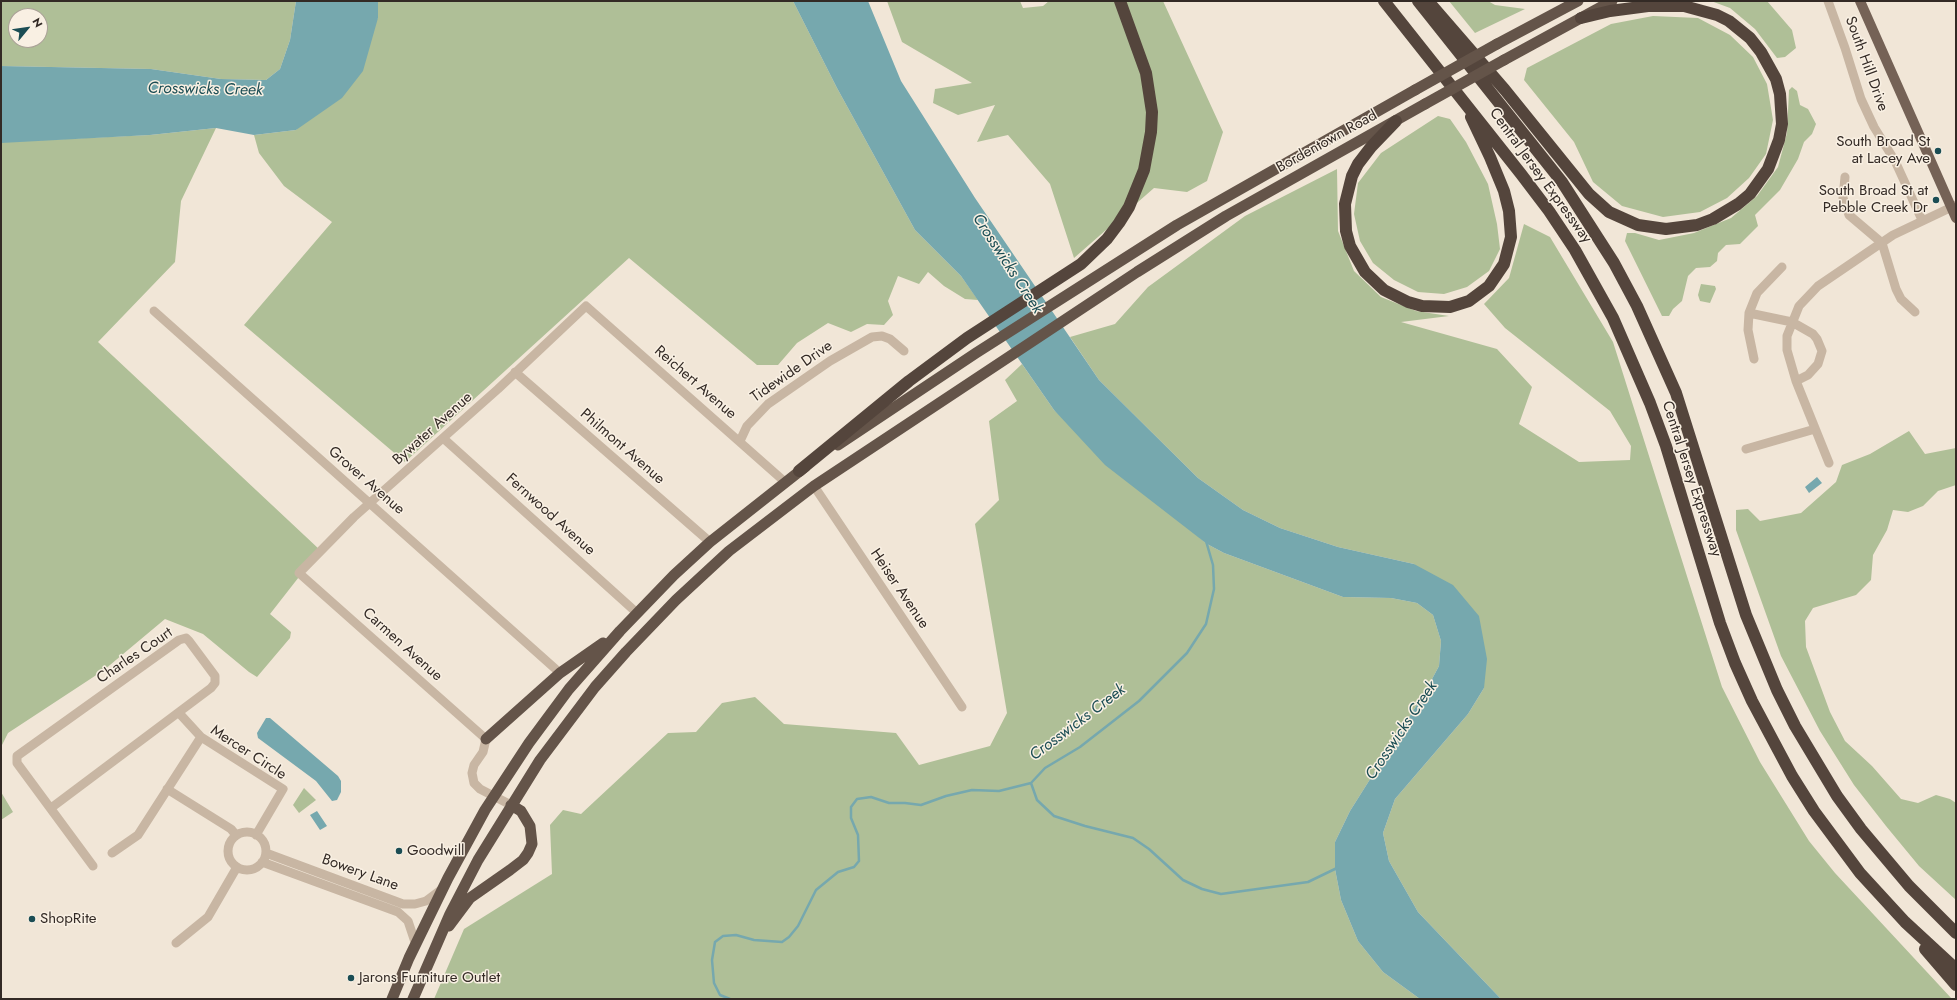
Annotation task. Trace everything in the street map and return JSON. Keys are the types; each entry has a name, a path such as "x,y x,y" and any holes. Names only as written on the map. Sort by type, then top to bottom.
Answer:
{"highway":[{"path":"799,471 909,381 967,338 1081,264 1107,239 1129,207 1144,170 1151,132 1150,93 1146,73 1120,1"},
{"name":"Central Jersey Expressway","path":"1384,1 1461,96 1549,211 1583,264 1613,318 1650,403 1666,446 1720,623 1752,701 1771,739 1814,811 1860,872 1905,922 1956,969"},
{"name":"Central Jersey Expressway","path":"1418,1 1558,177 1581,209 1614,263 1643,318 1676,394 1692,438 1746,615 1777,690 1812,756 1837,796 1861,829 1909,886 1956,933"},
{"path":"1428,1 1505,90 1589,194 1610,212 1638,225 1666,229 1698,225 1738,204 1750,194 1768,170 1779,140 1782,124 1780,94 1776,80 1769,65 1754,43 1740,29 1717,15 1684,6 1648,6 1610,11 1581,18"},
{"name":"Bordentown Road","path":"620,631 710,542 799,471 976,353 1177,224 1414,90 1578,1"},
{"name":"Bordentown Road","path":"436,944 478,860 511,805 570,719 595,687 642,634 729,551 814,486 986,371 1226,216 1612,1"},
{"path":"1396,121 1370,147 1358,164 1352,176 1345,204 1346,232 1350,246 1365,272 1374,282 1396,297 1422,306 1435,308 1458,305 1480,294 1498,276 1509,252 1511,237 1509,211 1504,191 1490,157 1461,96"},
{"path":"486,739 560,674 620,631"},
{"path":"392,999 443,889 471,835 494,797 530,743 565,696 620,631"},
{"path":"415,996 436,944 470,898 523,860 528,853 532,844 530,826 521,811 511,805"},
{"path":"1909,886 1956,926"},
{"path":"1905,922 1931,957 1956,985"}],"main road":[{"path":"1860,1 1953,205 1956,218"}],"street":[{"name":"South Hill Drive","path":"1828,1 1868,115 1895,161 1922,220"},
{"path":"1845,177 1843,198 1850,215 1882,243 1896,290 1901,299 1915,312"},
{"path":"1829,463 1796,381 1787,350 1787,336 1799,306 1818,286 1882,243 1922,220 1953,205"},
{"path":"1754,359 1748,330 1749,313 1757,293 1782,267"},
{"name":"Bywater Avenue","path":"299,572 354,517 371,504 586,306"},
{"name":"Reichert Avenue","path":"586,306 785,482"},
{"name":"Grover Avenue","path":"154,310 560,674"},
{"path":"1749,313 1792,322 1813,334 1817,339 1822,351 1821,358 1815,370 1796,381"},
{"name":"Tidewide Drive","path":"740,442 747,426 763,408 803,379 851,348 872,337 882,336 892,340 904,351"},
{"name":"Philmont Avenue","path":"515,372 710,542"},
{"path":"1746,449 1815,429"},
{"name":"Fernwood Avenue","path":"443,438 637,613"},
{"name":"Heiser Avenue","path":"814,486 962,707"},
{"name":"Carmen Avenue","path":"299,572 486,739"},
{"name":"Charles Court","path":"186,638 206,663 216,680 211,688 179,713 51,808 17,763 17,756 179,640 186,638"},
{"path":"179,713 201,737"},
{"name":"Mercer Circle","path":"112,853 138,835 201,737 283,789 256,835"},
{"path":"486,739 483,752 474,765 472,773 474,783 480,789 511,805"},
{"path":"167,789 231,829 236,835"},
{"path":"51,808 93,866"},
{"path":"248,832 256,835 263,841 266,853 262,862 255,868 249,870 237,867 229,857 228,851 232,840 236,835 248,832"},
{"name":"Bowery Lane","path":"266,853 403,904 415,904 426,901 443,889"},
{"name":"Bowery Lane","path":"262,862 398,912 408,921 416,945"},
{"path":"176,943 208,917 237,867"}],"green space":[{"path":"1,1 296,1 290,40 280,69 266,80 221,79 151,69 1,66"},
{"path":"378,1 793,1 837,88 915,230 961,276 978,300 965,299 944,286 928,272 919,284 898,276 888,301 893,315 884,325 867,324 851,332 828,323 797,343 778,365 757,365 629,258 405,462 244,325 332,222 284,186 259,153 254,135 296,130 378,18"},
{"path":"887,1 1020,1 1023,8 1043,6 1049,1 1163,1 1223,132 1207,181 1187,192 1154,188 1074,258 1050,184 1008,135 977,142 995,105 958,115 933,103 935,89 972,83 902,42"},
{"path":"1449,1 1488,1 1495,5 1525,9 1475,33"},
{"path":"1711,1 1767,1 1792,30 1796,48 1785,57 1777,58 1755,29 1730,8"},
{"path":"1653,16 1698,18 1730,35 1753,57 1767,84 1773,120 1766,154 1749,178 1727,198 1700,212 1663,217 1622,206 1593,182 1574,142 1524,80 1527,68 1611,24"},
{"path":"1792,87 1797,91 1800,105 1808,109 1816,124 1812,134 1804,142 1798,159 1780,190 1755,215 1758,226 1740,244 1726,245 1718,253 1717,261 1710,267 1696,268 1688,276 1682,301 1673,309 1669,316 1662,316 1625,241 1627,233 1635,233 1659,240 1694,233 1731,218 1757,196 1778,167 1787,133 1789,90"},
{"path":"1438,116 1450,119 1466,142 1488,184 1497,224 1500,249 1489,271 1467,287 1444,294 1418,292 1394,280 1373,263 1360,241 1354,214 1358,183 1381,153"},
{"path":"216,128 181,201 175,262 98,342 320,550 270,614 291,632 290,638 257,677 203,634 165,619 104,670 8,733 1,747 1,142 150,135"},
{"path":"1337,169 1338,231 1354,271 1381,297 1416,311 1449,316 1401,322 1497,349 1532,387 1519,424 1579,462 1630,460 1631,446 1610,411 1505,328 1484,304 1509,278 1524,224 1550,237 1613,342 1722,687 1760,762 1809,841 1835,873 1952,999 1501,999 1418,912 1389,861 1383,833 1395,799 1468,714 1484,688 1414,564 1338,547 1280,528 1243,510 1198,478 1099,380 1070,337 1115,324 1148,287 1245,216"},
{"path":"1701,284 1715,286 1716,289 1710,303 1700,301 1698,295"},
{"path":"1022,364 1054,410 1207,544 1224,553 1343,597 1391,598 1417,603 1433,615 1441,641 1439,666 1425,692 1350,811 1335,842 1335,869 1341,900 1358,941 1383,972 1420,999 434,999 464,929 552,874 550,825 563,810 581,814 668,733 696,732 722,703 755,697 784,724 896,733 919,765 990,746 1007,713 975,524 999,500 989,421 1017,401 1005,380"},
{"path":"1909,431 1925,454 1956,448 1956,485 1938,491 1923,506 1908,512 1893,510 1887,530 1873,555 1871,580 1856,595 1813,608 1805,621 1806,647 1830,712 1845,741 1872,766 1901,799 1918,803 1936,795 1950,799 1956,803 1956,900 1919,866 1886,826 1854,785 1820,731 1781,656 1736,530 1736,510 1748,509 1760,521 1801,513 1836,482 1842,465 1870,454"},
{"path":"304,788 316,800 299,813 293,805"},
{"path":"1,792 13,812 1,820"}],"water":[{"path":"296,1 378,1 378,18 363,71 342,98 296,130 254,135 216,128 150,135 1,143 1,66 151,69 221,79 266,80 280,69 290,40"},
{"path":"793,1 868,1 901,81 975,198 1099,380 1198,478 1243,510 1280,528 1338,547 1414,564 1453,585 1479,616 1487,659 1484,688 1468,714 1395,799 1383,833 1389,861 1418,912 1501,999 1420,999 1383,972 1358,941 1341,900 1335,869 1335,842 1350,811 1425,692 1439,666 1441,641 1433,615 1417,603 1391,598 1343,597 1224,553 1207,544 1105,465 1054,410 961,276 915,230 837,88"},
{"path":"1817,477 1822,483 1809,493 1805,487"},
{"path":"266,718 270,718 338,776 341,781 341,792 337,800 332,801 316,781 258,738 257,733"},
{"path":"317,811 327,826 320,830 310,815"}],"waterway":[{"name":"Crosswicks Creek","path":"1031,783 1045,768 1080,747 1139,701 1187,653 1206,624 1214,589 1213,565 1206,541"},
{"name":"Crosswicks Creek","path":"1031,783 1037,800 1054,816 1085,826 1133,838 1149,849 1183,880 1202,889 1221,894 1308,882 1337,868"},
{"path":"730,999 720,995 714,983 712,960 715,942 723,936 736,935 754,940 782,942 789,937 798,926 816,890 838,872 854,867 859,861 858,835 851,818 851,807 857,799 871,797 889,803 921,805 946,796 972,790 999,791 1031,783"}],"place":[{"name":"South Broad St at Lacey Ave","path":"1938,151"},
{"name":"South Broad St at Pebble Creek Dr","path":"1936,200"},
{"name":"Goodwill","path":"399,851"},
{"name":"ShopRite","path":"32,919"},
{"name":"Jarons Furniture Outlet","path":"351,978"}]}
